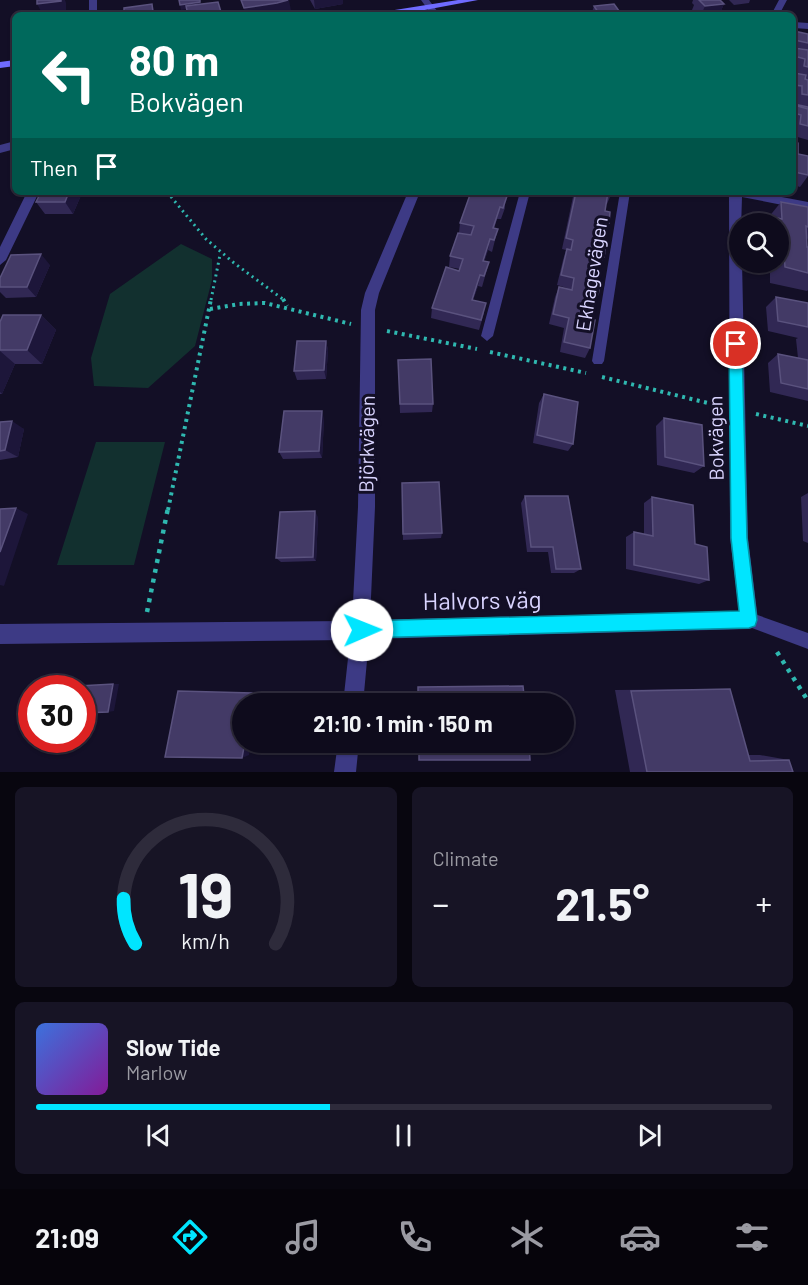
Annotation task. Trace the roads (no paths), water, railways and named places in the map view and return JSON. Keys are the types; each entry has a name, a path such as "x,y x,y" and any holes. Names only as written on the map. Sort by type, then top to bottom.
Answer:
{"street":[{"path":"400,12 474,0"},
{"path":"0,260 32,195"},
{"name":"Björkvägen","path":"354,693 362,630 367,501 369,310 372,293 413,195"},
{"name":"Bokvägen","path":"735,195 739,538 749,620"},
{"path":"751,195 808,206"},
{"name":"Halvors väg","path":"0,634 362,630 749,620"},
{"path":"345,772 348,753"}],"lane":[{"path":"487,336 524,195"},
{"name":"Ekhagevägen","path":"598,361 625,195"},
{"path":"749,620 808,642"}]}
